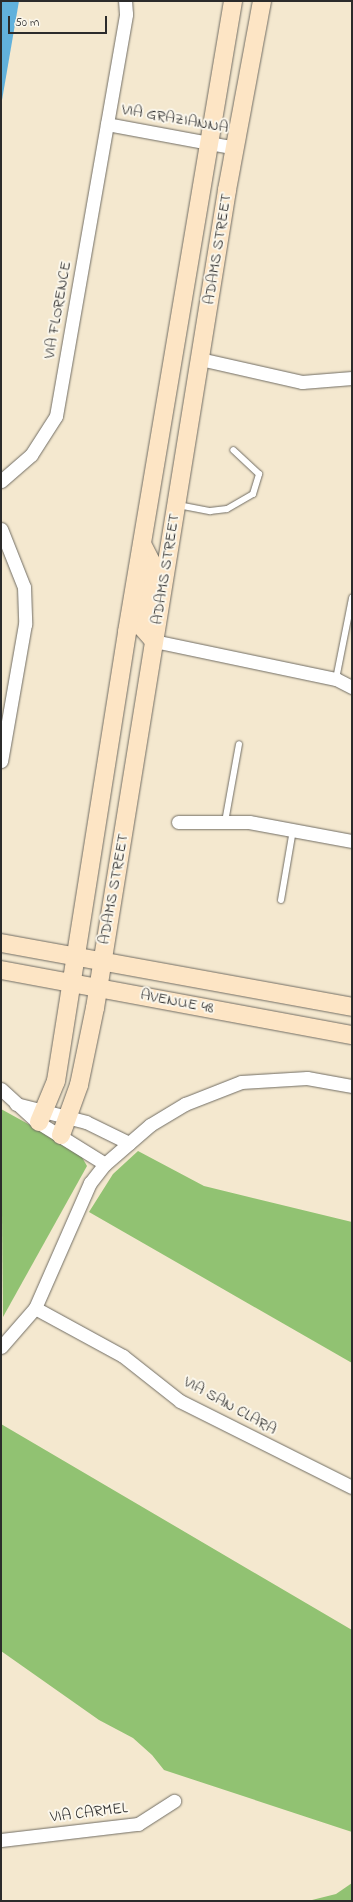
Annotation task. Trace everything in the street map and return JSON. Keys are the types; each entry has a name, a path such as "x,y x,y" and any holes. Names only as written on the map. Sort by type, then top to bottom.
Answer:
{"street":[{"name":"VIA FLORENCE","path":"1,481 31,455 56,416 126,14 125,1"},
{"name":"ADAMS STREET","path":"42,1116 56,1081 142,544 203,188 208,143 233,1"},
{"name":"ADAMS STREET","path":"61,1135 79,1085 98,987 200,360 262,1"},
{"name":"VIA GRAZIANNA","path":"107,124 236,148"},
{"path":"200,360 302,382 352,378"},
{"path":"1,529 24,586 25,624 1,761"},
{"path":"142,544 152,564 142,627 154,641 336,678 352,687"},
{"path":"178,822 249,822 352,841"},
{"name":"AVENUE 48","path":"1,943 75,955 352,1007"},
{"name":"AVENUE 48","path":"1,970 352,1035"},
{"path":"1,1347 35,1308 90,1182 105,1164 150,1124 185,1104 242,1082 307,1078 352,1086"},
{"path":"1,1089 14,1103 42,1116 61,1135 105,1164"},
{"path":"42,1116 68,1116 129,1143"},
{"name":"VIA SAN CLARA","path":"35,1308 123,1356 180,1401 352,1487"},
{"name":"VIA CARMEL","path":"1,1840 138,1824 174,1801"}],"lane":[{"path":"176,505 210,511 227,509 253,494 259,474 233,450"},
{"path":"336,678 352,598"},
{"path":"226,822 239,744"},
{"path":"281,900 293,830"}],"green space":[{"path":"1,1109 79,1152 87,1166 3,1317"},
{"path":"138,1151 204,1186 352,1222 352,1363 89,1212 113,1174"},
{"path":"1,1424 352,1630 352,1832 164,1770 152,1755 133,1738 99,1720 1,1651"},
{"path":"352,1883 352,1901 308,1901 336,1894"}],"water":[{"path":"1,1 19,1 1,106"}]}
